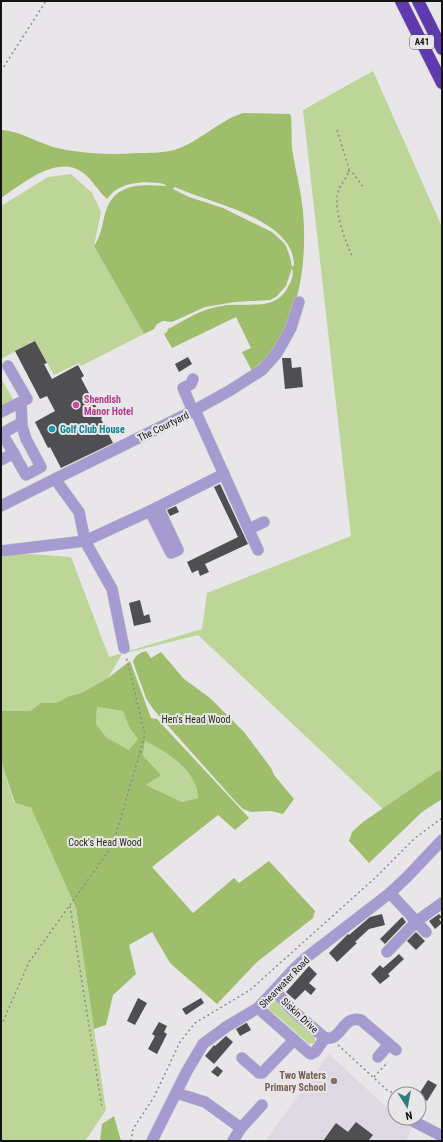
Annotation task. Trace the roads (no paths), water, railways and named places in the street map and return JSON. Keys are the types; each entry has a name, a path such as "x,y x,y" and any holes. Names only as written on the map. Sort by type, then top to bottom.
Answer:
{"highway":[{"name":"A41","path":"401,1 442,82"},
{"name":"A41","path":"418,1 442,49"}],"street":[{"name":"The Courtyard","path":"1,506 194,411 262,370 277,352 291,328 299,302"},
{"path":"1,412 27,399 8,366"},
{"path":"194,379 190,384 183,388 258,550"},
{"path":"21,403 21,423 26,438 41,467 26,475 2,434 21,423"},
{"path":"1,460 14,453"},
{"path":"1,551 85,541 224,474"},
{"path":"55,479 79,512 85,541 112,589 124,648"},
{"path":"249,529 264,522"},
{"name":"Shearwater Road","path":"152,1141 187,1070 203,1044 226,1027 258,1008 294,969 390,893 442,840"},
{"path":"390,893 426,932"},
{"path":"386,952 416,921 442,903"},
{"name":"Siskin Drive","path":"275,991 291,1009 329,1040"},
{"name":"Siskin Drive","path":"258,1008 312,1054 329,1039 334,1037 352,1019 360,1020 392,1047 378,1057"},
{"path":"242,1058 259,1073 262,1073 294,1040"},
{"path":"176,1093 205,1102 240,1128"},
{"path":"233,1141 240,1128 262,1105"},
{"path":"423,1126 442,1136"}],"place":[{"name":"Shendish Manor Hotel","path":"76,405"},
{"name":"Golf Club House","path":"52,429"},
{"name":"Two Waters Primary School","path":"334,1081"}],"park label":[{"name":"Hen's Head Wood","path":"196,719"},
{"name":"Cock's Head Wood","path":"105,842"}]}
